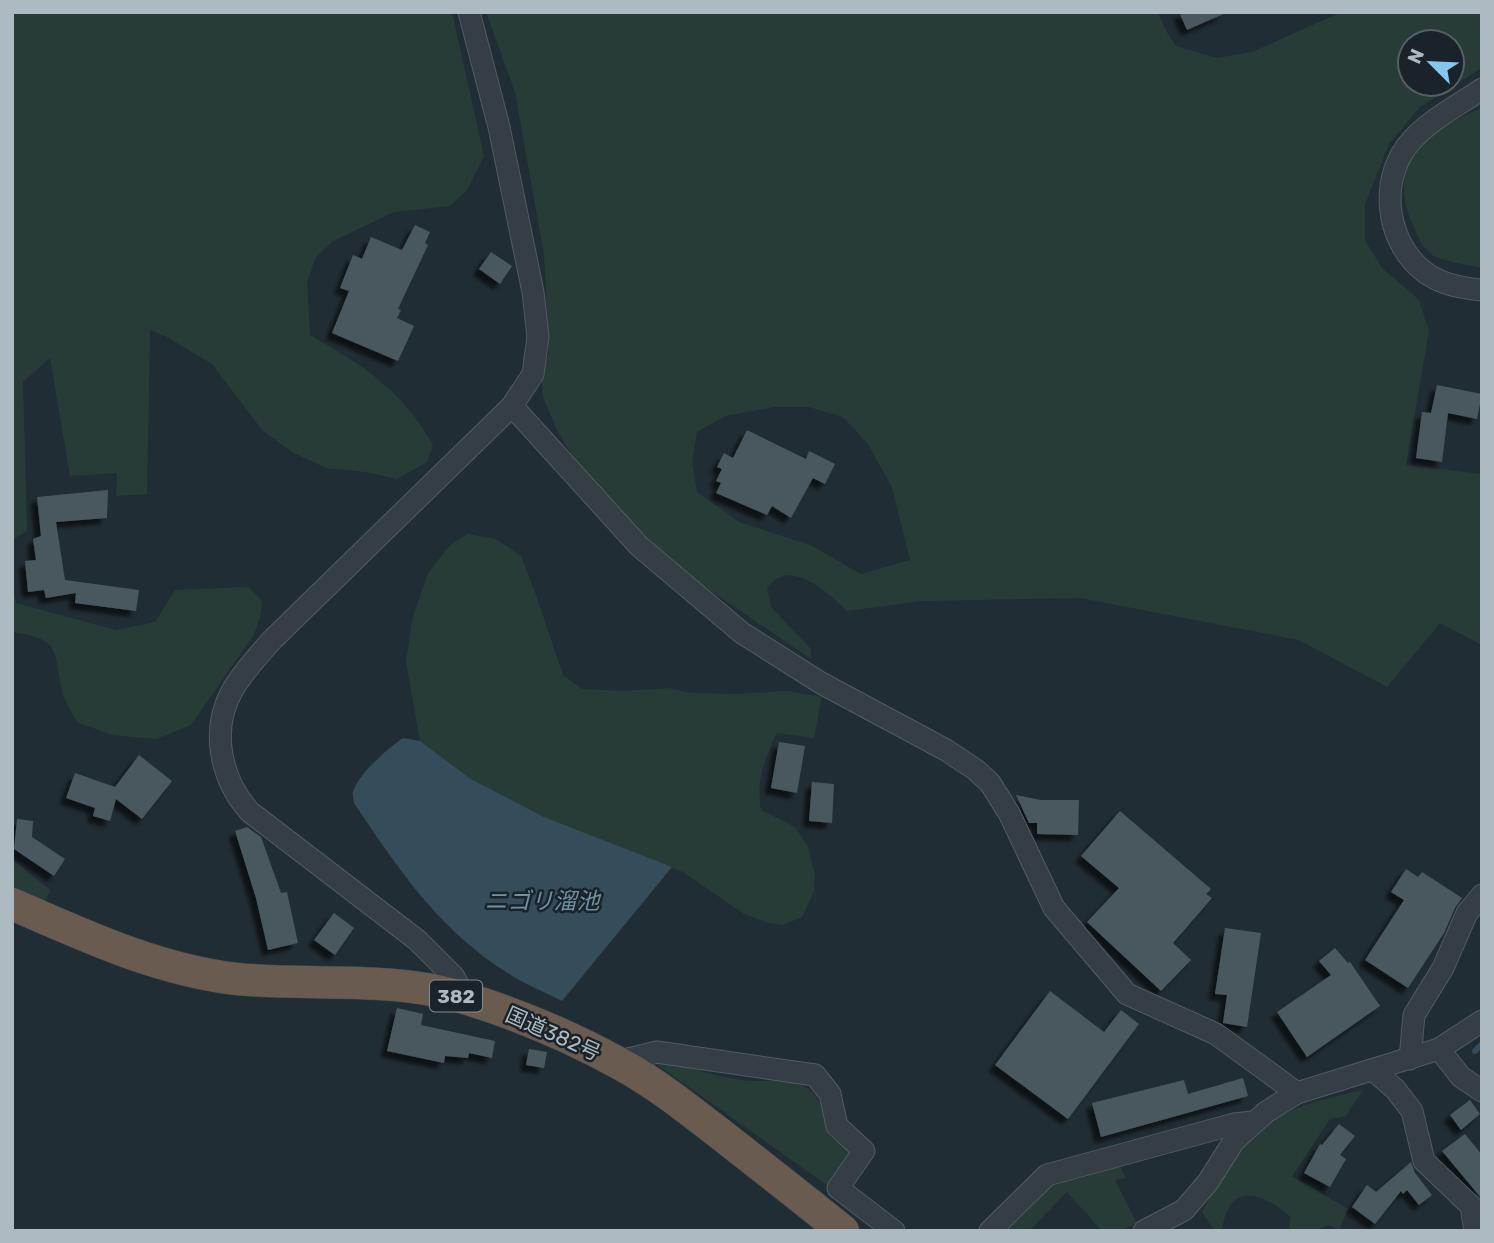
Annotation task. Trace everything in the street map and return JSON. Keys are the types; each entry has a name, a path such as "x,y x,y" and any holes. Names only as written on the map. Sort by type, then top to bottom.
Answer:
{"highway":[{"name":"国道382号","path":"12,904 114,948 203,973 263,981 397,986 457,996 554,1032 624,1066 674,1098 844,1231"}],"street":[{"path":"457,996 458,986 454,977 417,940 250,812 239,800 225,772 221,745 223,716 231,692 272,640 512,405 533,374 538,337 533,292 499,127 470,12"},
{"path":"1482,89 1412,139 1397,163 1390,188 1390,214 1398,238 1409,256 1422,270 1437,279 1454,286 1482,290"},
{"path":"512,405 639,546 743,633 821,683 946,750 990,783 1009,813 1055,908 1126,994 1216,1034 1297,1093"},
{"path":"1410,1059 1414,1015 1443,968 1467,913 1482,895"},
{"path":"1144,1231 1184,1210 1208,1182 1234,1141 1276,1104 1297,1093 1439,1049 1482,1021"},
{"path":"1439,1049 1461,1077 1482,1091"},
{"path":"624,1066 628,1059 657,1052 815,1075 830,1094 836,1126 864,1151 838,1188 894,1231"},
{"path":"1373,1070 1395,1089 1412,1111 1424,1161 1471,1206 1475,1231"},
{"path":"990,1231 1047,1175 1234,1124 1253,1122"}],"green space":[{"path":"12,12 452,12 484,156 467,190 450,206 394,212 333,241 316,257 307,282 310,335 364,369 408,408 433,445 427,462 397,479 366,472 326,468 292,452 262,430 212,364 150,330 147,494 116,496 117,473 70,476 50,358 23,382 27,531 12,540"},
{"path":"486,12 1158,12 1176,46 1217,58 1252,52 1342,12 1482,12 1482,68 1466,78 1466,28 1396,28 1396,98 1434,98 1420,107 1389,144 1365,204 1365,240 1382,268 1419,300 1429,331 1406,465 1482,474 1482,645 1440,623 1387,687 1299,640 1080,598 922,601 847,611 807,580 788,575 780,577 767,588 771,607 811,649 811,659 670,563 625,521 575,460 557,430 543,397 541,374 549,353 544,255 515,92","holes":["774,407 809,407 843,417 867,443 892,487 910,560 861,574 810,545 739,522 697,492 692,461 697,432 725,416"]},
{"path":"1482,108 1482,268 1445,260 1427,250 1419,238 1405,203 1404,184 1408,166 1429,138 1445,126"},
{"path":"468,534 496,539 521,556 563,675 582,689 624,691 670,688 689,693 739,694 787,691 822,697 814,738 777,733 760,780 761,810 795,827 808,847 815,875 814,892 802,917 783,925 744,914 683,872 544,817 471,779 420,741 406,662 412,620 428,573 450,545"},
{"path":"12,580 16,603 116,630 155,622 175,590 248,587 262,601 260,618 253,636 191,725 156,739 112,735 77,722 64,697 54,651 49,645 42,639 12,632"},
{"path":"12,859 50,890 45,902 12,886"},
{"path":"666,1061 731,1078 803,1086 818,1100 829,1136 854,1154 828,1186 655,1063"},
{"path":"1363,1090 1346,1116 1330,1119 1292,1176 1348,1209 1339,1230 1329,1225 1314,1231 1288,1231 1291,1217 1269,1201 1248,1196 1239,1198 1232,1204 1222,1231 1215,1231 1202,1212 1227,1166 1244,1142 1269,1122 1299,1107"},
{"path":"1119,1165 1126,1178 1115,1180 1137,1223 1120,1231 1102,1231 1067,1192 1029,1231 999,1231 1051,1181"}],"water":[{"name":"ニゴリ溜池","path":"403,738 420,741 471,779 544,817 672,867 562,1001 509,974 462,938 404,875 354,803 353,792 367,770"}],"building":[{"path":"1179,12 1228,12 1187,30"},
{"path":"415,225 430,232 425,243 428,245 398,309 401,310 397,318 414,326 398,361 332,333 349,291 340,288 353,255 362,259 371,237 402,250"},
{"path":"491,252 512,266 500,284 479,269"},
{"path":"1437,385 1482,394 1477,419 1448,413 1442,462 1416,458 1422,412 1431,413"},
{"path":"747,430 806,459 809,451 835,464 825,484 813,478 791,518 772,506 767,515 716,493 721,483 716,481 722,469 717,467 724,453 733,458"},
{"path":"108,490 107,518 56,522 65,580 139,590 136,611 75,603 76,593 46,598 44,590 28,592 25,561 36,560 33,539 41,536 37,497"},
{"path":"779,742 805,746 797,793 771,788"},
{"path":"139,755 172,781 142,819 116,799 110,821 93,816 95,808 66,798 75,773 115,787"},
{"path":"812,782 834,784 832,823 809,821"},
{"path":"1016,795 1041,800 1079,800 1078,835 1037,834 1037,823 1029,823"},
{"path":"1120,811 1211,889 1206,894 1212,898 1173,943 1191,960 1161,991 1087,922 1119,888 1081,856"},
{"path":"17,819 33,821 32,837 65,859 54,876 14,849"},
{"path":"247,827 261,837 281,893 287,892 298,943 268,950 256,898 235,831"},
{"path":"1406,869 1418,877 1422,872 1462,898 1444,933 1408,988 1365,960 1404,900 1391,892"},
{"path":"334,913 354,928 335,955 314,940"},
{"path":"1225,928 1261,933 1247,1027 1223,1023 1227,995 1215,994"},
{"path":"1335,948 1350,962 1380,1006 1307,1057 1277,1012 1331,975 1319,961"},
{"path":"1050,991 1104,1032 1121,1010 1139,1024 1068,1119 995,1065"},
{"path":"397,1008 423,1014 421,1025 495,1041 492,1058 469,1053 468,1058 445,1056 444,1063 387,1051"},
{"path":"529,1049 547,1052 544,1068 526,1065"},
{"path":"1243,1078 1248,1096 1101,1137 1092,1103 1184,1080 1188,1094"},
{"path":"1470,1100 1480,1114 1461,1130 1450,1115"},
{"path":"1339,1124 1355,1136 1340,1155 1346,1159 1330,1187 1304,1173 1320,1144 1322,1145"},
{"path":"1465,1134 1482,1155 1482,1199 1442,1151"},
{"path":"1411,1162 1415,1173 1432,1195 1419,1205 1407,1190 1403,1194 1401,1191 1375,1224 1352,1207 1367,1185 1376,1192"}],"waterway":[{"path":"1475,1051 1482,1044"}]}
